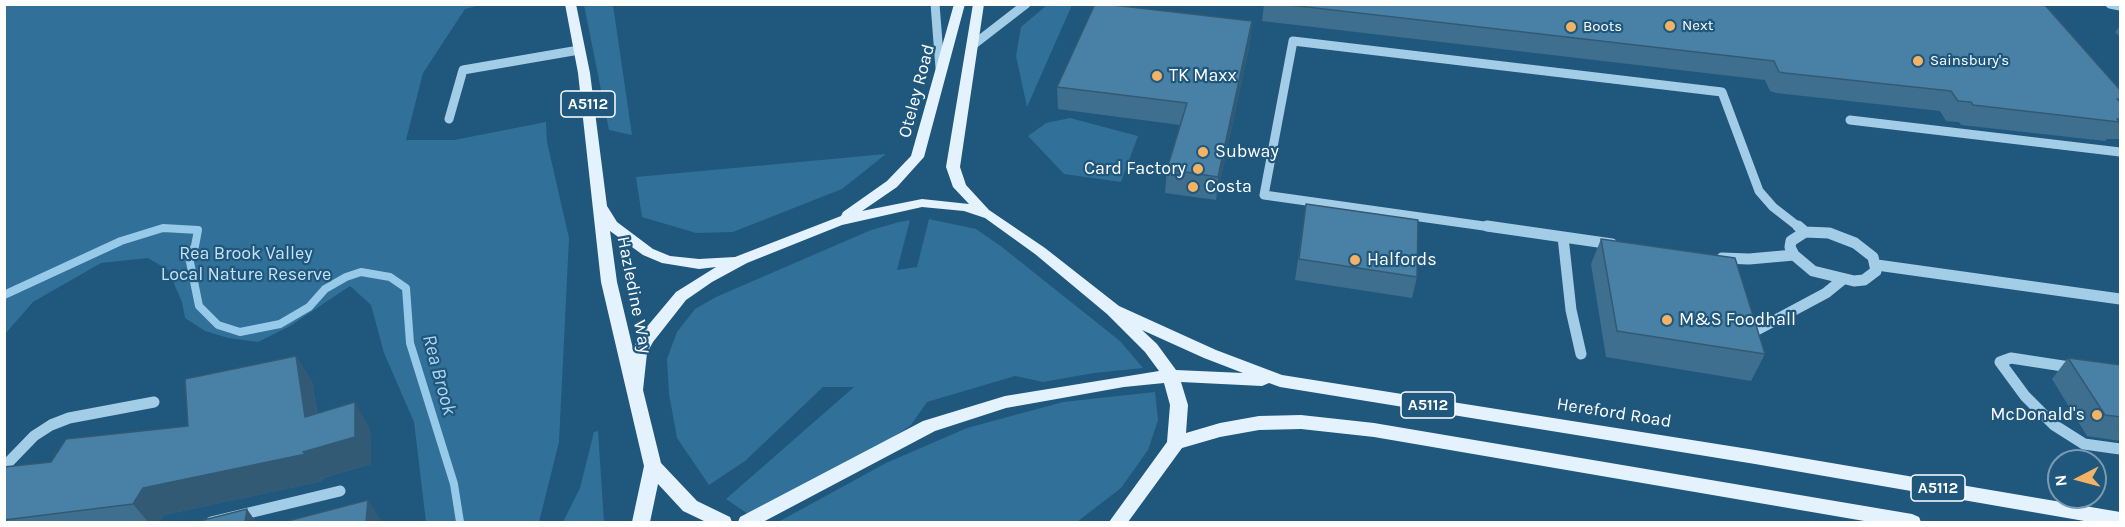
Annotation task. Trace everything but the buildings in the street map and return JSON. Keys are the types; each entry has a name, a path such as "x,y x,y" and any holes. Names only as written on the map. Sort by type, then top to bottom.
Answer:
{"main road":[{"name":"Hazledine Way","path":"570,4 579,50 609,282 653,466"},
{"name":"Oteley Road","path":"838,221 892,184 917,157 960,4"},
{"path":"979,4 953,167 960,187 990,215 1040,251 1113,310 1151,348 1171,376 1179,405 1176,443 1118,522"},
{"path":"635,390 639,353 655,326 681,296 707,278 742,260 838,221 922,203 966,207 990,215"},
{"name":"Hazledine Way","path":"600,205 612,225 648,252 666,260 699,264 742,260"},
{"name":"Hereford Road","path":"1113,310 1210,354 1280,381 1743,455 2121,520"},
{"path":"747,522 929,426 1005,402 1124,381 1171,376 1280,381"},
{"name":"A5112","path":"1176,443 1220,429 1259,423 1300,422 1374,430 1912,522"},
{"path":"641,522 653,466"},
{"path":"653,466 690,506 723,522"}],"street":[{"path":"935,4 941,77"},
{"path":"973,45 1026,4"},
{"path":"2110,4 2121,6"},
{"path":"1621,245 1264,195 1293,41 1722,92 1764,200 1805,232"},
{"path":"449,119 464,70 579,50"},
{"path":"1850,120 2121,152"},
{"path":"1877,265 1876,271 1864,280 1842,280 1814,270 1794,255 1790,247 1791,240 1805,232 1829,233 1849,240 1865,250 1877,265 2121,299"},
{"path":"1563,237 1571,310 1581,354"},
{"path":"1707,256 1749,259 1794,255"},
{"path":"1755,331 1826,293 1842,280"},
{"path":"2089,370 2011,358 2000,362 2025,396 2054,425 2084,444 2121,449"},
{"path":"4,467 34,436 51,425 69,418 154,402"},
{"path":"211,522 340,491"}],"green space":[{"name":"Rea Brook Valley Local Nature Reserve","path":"5,4 480,5 465,9 423,73 406,140 454,140 546,122 547,142 569,238 559,442 539,522 426,522 414,422 384,353 371,305 350,286 290,326 258,342 228,338 205,331 185,318 182,302 168,270 148,258 101,263 33,302 5,334"},
{"path":"584,5 613,5 632,135 609,130"},
{"path":"1047,5 1072,5 1027,107 1016,56 1021,27"},
{"path":"1070,118 1138,136 1121,182 1064,174 1028,136 1046,123"},
{"path":"886,154 842,189 733,232 696,233 642,217 636,177"},
{"path":"929,219 976,229 1002,247 1120,341 1143,368 1094,373 1043,382 1015,376 927,402 911,425 874,450 751,516 726,499 854,387 823,387 745,461 709,485 677,438 669,394 667,359 677,332 695,309 716,297 871,230 899,222 910,220 897,270 917,267"},
{"path":"1155,392 1158,420 1148,450 1121,488 1077,522 778,522 886,463 967,428 1063,402"},
{"path":"598,431 604,522 563,522 580,488 594,432"}],"waterway":[{"name":"Rea Brook","path":"4,295 121,241 163,228 198,230 195,246 189,257 199,306 218,325 240,332 280,324 309,307 325,289 346,277 361,272 390,277 406,288 410,343 454,484 460,522"}],"place":[{"name":"Next","path":"1670,26"},
{"name":"Boots","path":"1571,27"},
{"name":"Sainsbury's","path":"1918,61"},
{"name":"TK Maxx","path":"1157,76"},
{"name":"Subway","path":"1203,152"},
{"name":"Card Factory","path":"1198,169"},
{"name":"Costa","path":"1193,187"},
{"name":"Halfords","path":"1355,260"},
{"name":"M&S Foodhall","path":"1667,320"},
{"name":"McDonald's","path":"2097,415"}]}
